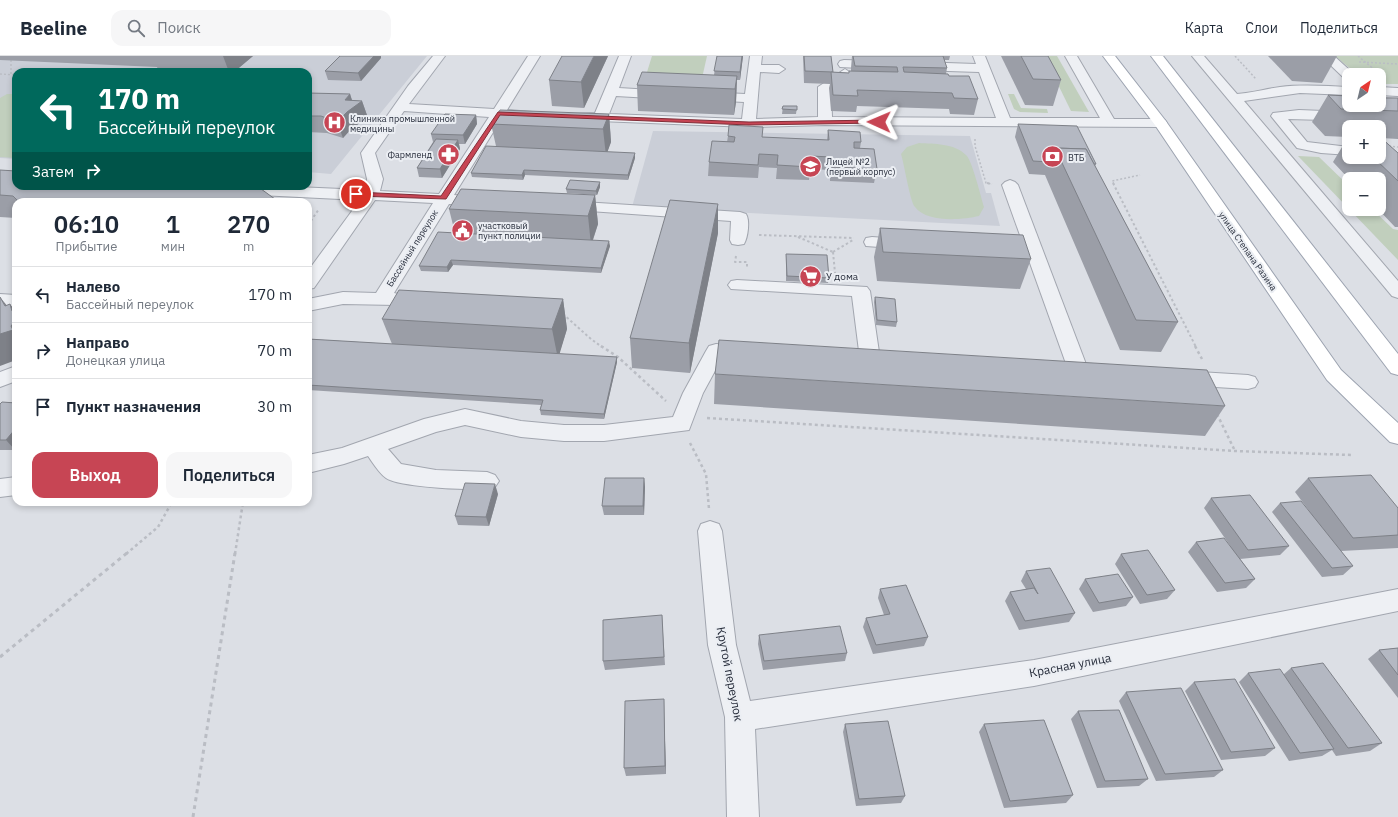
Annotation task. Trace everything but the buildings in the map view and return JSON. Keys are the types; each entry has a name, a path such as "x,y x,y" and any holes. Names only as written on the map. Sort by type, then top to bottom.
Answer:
{"main road":[{"name":"улица Степана Разина","path":"1109,56 1160,123 1334,375 1398,436"},
{"path":"1157,56 1398,368"}],"street":[{"path":"312,278 371,195 375,179 368,153 413,89 439,56"},
{"name":"Бассейный переулок","path":"381,298 534,56"},
{"path":"600,118 625,56"},
{"path":"1071,56 1110,124"},
{"path":"1198,56 1398,292"},
{"path":"1330,59 1342,70"},
{"path":"825,121 824,88 847,85 843,60 892,65"},
{"path":"749,123 755,62 779,69"},
{"path":"907,66 947,73 981,62 1005,123"},
{"path":"974,85 990,86"},
{"path":"1233,98 1255,97 1279,91 1300,89 1342,90"},
{"path":"1386,91 1398,92"},
{"path":"611,92 681,95"},
{"path":"697,96 752,98"},
{"path":"401,107 538,115"},
{"path":"1342,150 1321,149 1302,145 1278,116 1299,114 1398,118"},
{"path":"569,116 749,123 825,121 1110,124 1160,123"},
{"path":"1263,133 1293,134"},
{"path":"1010,184 1027,251 1087,372 1056,371"},
{"path":"264,190 498,201"},
{"path":"553,205 740,217 738,237"},
{"path":"872,242 919,245"},
{"path":"737,285 861,291 870,359"},
{"path":"312,304 343,298 412,300"},
{"path":"0,300 12,301"},
{"path":"312,463 344,456 432,425 465,417 521,429 564,433 604,433 682,420 693,393 716,351 762,353"},
{"path":"0,380 12,375"},
{"path":"1163,377 1248,382"},
{"path":"373,447 394,472 436,479 487,481"},
{"path":"0,488 12,486"},
{"name":"Крутой переулок","path":"710,531 722,644 740,717 743,817"},
{"name":"Красная улица","path":"740,717 1034,673 1398,600"}],"path":[{"path":"0,74 11,74 11,56"},
{"path":"1235,56 1259,82"},
{"path":"1358,56 1373,68"},
{"path":"1330,59 1398,64"},
{"path":"975,139 975,146 986,183 1010,184"},
{"path":"1386,146 1398,147"},
{"path":"1140,174 1112,180 1207,380 1235,450"},
{"path":"738,237 796,236 857,238 833,252"},
{"path":"796,236 833,252"},
{"path":"833,252 835,272"},
{"path":"735,262 747,262"},
{"path":"558,309 591,339 618,357 682,420 706,474 710,531"},
{"path":"682,420 1352,455"},
{"path":"0,657 158,526 170,506"},
{"path":"193,817 242,506"}],"shaded area":[{"path":"0,56 427,56 331,174 312,172 312,68 12,68 12,159 0,158"},
{"name":"Лицей №2 (первый корпус)","path":"653,131 970,136 986,193 991,193 1000,226 632,207"}],"green space":[{"path":"652,56 707,56 700,87 643,85"},
{"path":"1044,56 1057,56 1089,112 1071,111"},
{"path":"1335,56 1398,56 1398,84 1386,84 1386,68 1350,68"},
{"path":"7,94 12,94 12,158 0,157 0,98"},
{"path":"1008,94 1014,94 1021,108 1047,109 1048,113 1020,112 1014,109"},
{"path":"919,143 950,146 966,155 974,171 984,207 979,216 964,219 936,218 920,212 915,207 911,198 901,154 907,147"},
{"path":"1298,156 1319,157 1342,179 1342,202"},
{"path":"1356,216 1379,216 1393,229 1398,230 1398,260"}],"place":[{"name":"Клиника промышленной медицины","path":"334,123"},
{"name":"Фармленд","path":"448,154"},
{"name":"ВТБ","path":"1052,157"},
{"name":"Лицей №2 (первый корпус)","path":"811,166"},
{"name":"участковый пункт полиции","path":"463,230"},
{"name":"У дома","path":"810,276"}],"route":[{"path":"356,194 443,198 498,113 749,123 825,121 879,122"}]}
